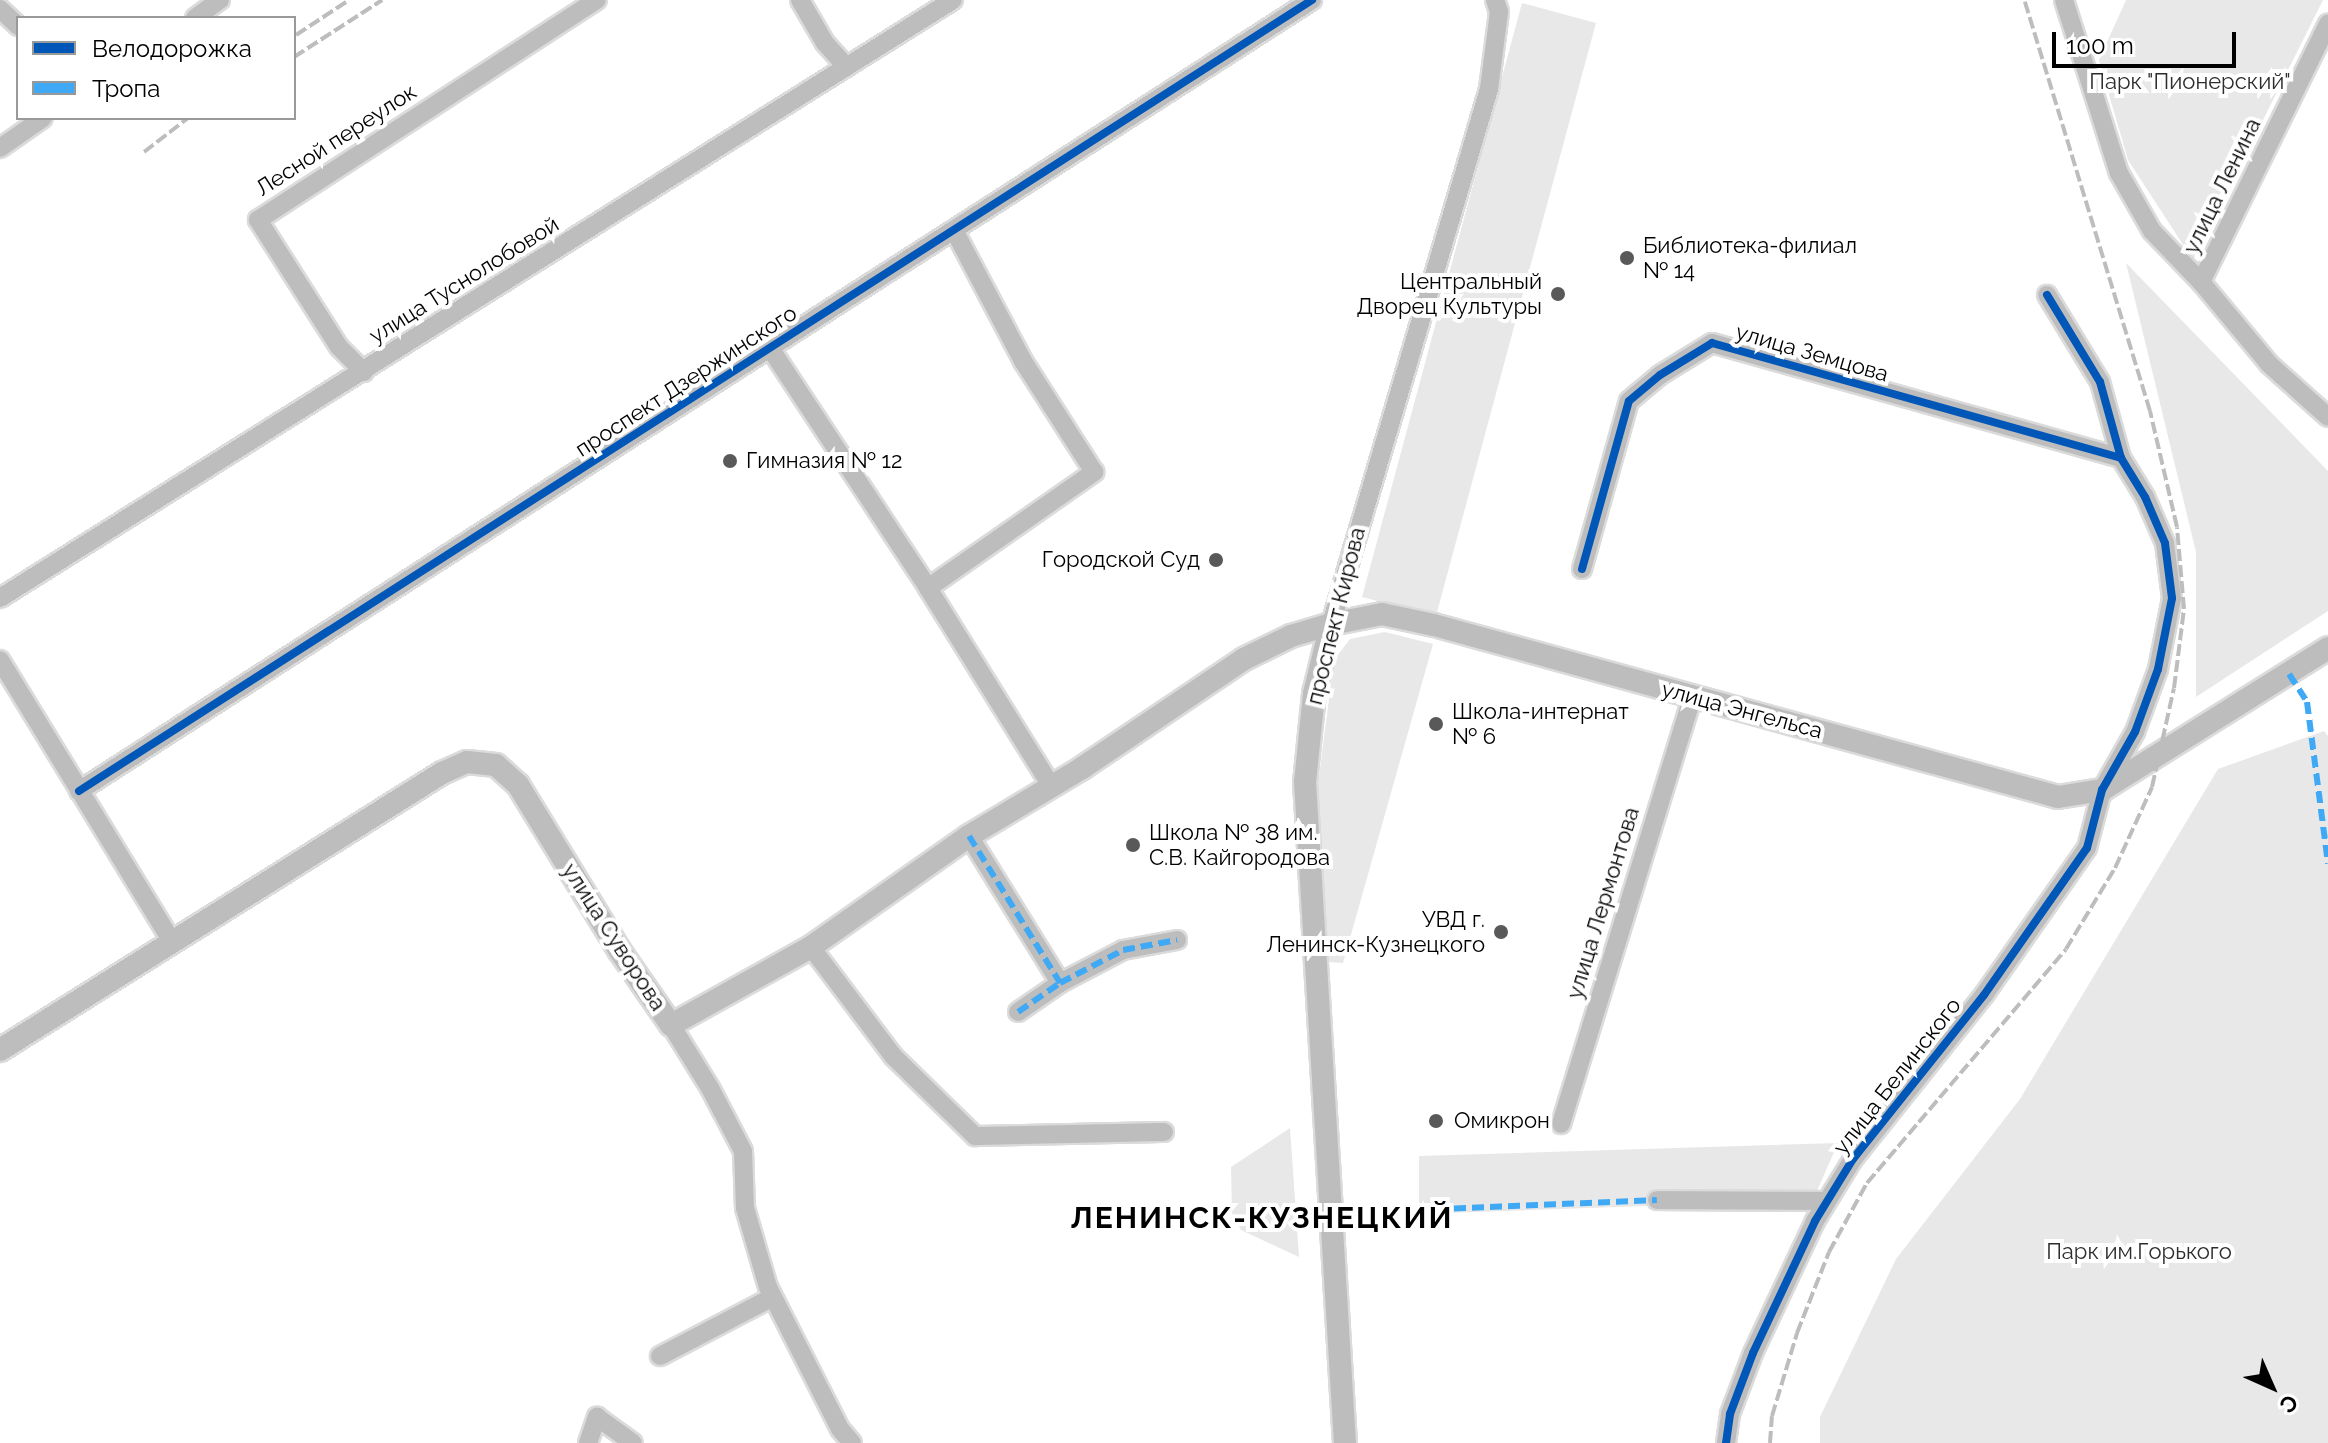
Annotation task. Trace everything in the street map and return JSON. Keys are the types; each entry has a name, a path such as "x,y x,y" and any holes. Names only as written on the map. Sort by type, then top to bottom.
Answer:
{"main road":[{"name":"улица Суворова","path":"0,1050 442,773 467,762 496,765 518,785 619,950 671,1025 811,947 969,836 1052,787 1244,659 1291,636 1382,614"},
{"name":"улица Энгельса","path":"1382,614 1434,625 2030,792 2058,797 2102,790"},
{"name":"проспект Кирова","path":"1331,624 1314,694 1305,782 1345,1443"},
{"path":"2102,790 2328,648"}],"street":[{"path":"198,16 220,0"},
{"name":"Лесной переулок","path":"364,372 339,347 258,220 597,0"},
{"path":"800,0 825,43 846,66"},
{"name":"улица Туснолобовой","path":"0,598 953,0"},
{"name":"проспект Дзержинского","path":"79,791 1312,0"},
{"name":"проспект Кирова","path":"1331,624 1489,89 1499,12 1495,0"},
{"path":"2064,0 2119,173 2152,231 2201,282 2269,364 2328,417"},
{"path":"0,9 16,24"},
{"name":"улица Ленина","path":"2201,282 2328,24"},
{"path":"0,148 40,120"},
{"path":"928,588 1094,472 1023,361 954,230"},
{"name":"улица Белинского","path":"1726,1443 1730,1414 1753,1353 1827,1201 1853,1159 1984,995 2087,848 2102,790 2135,732 2158,669 2172,598 2165,543 2145,497 2121,458 2100,382 2047,295"},
{"name":"улица Земцова","path":"1582,569 1629,401 1660,375 1712,343 2121,458"},
{"path":"770,348 928,588 1052,787"},
{"path":"0,660 173,943"},
{"name":"улица Лермонтова","path":"1561,1124 1692,697"},
{"path":"969,836 1060,983"},
{"path":"1018,1012 1060,983 1123,950 1177,940"},
{"path":"811,947 847,1000 893,1056 975,1136 1164,1132"},
{"path":"671,1025 710,1088 743,1151 745,1208 753,1243 773,1297 840,1429 852,1443"},
{"path":"1657,1200 1827,1201"},
{"path":"660,1356 773,1297"},
{"path":"588,1443 597,1417 633,1443"}],"green space":[{"name":"Парк \"Пионерский\"","path":"2126,0 2323,0 2193,260 2128,160 2099,60"},
{"path":"1522,3 1596,23 1436,616 1362,597"},
{"path":"2126,263 2328,471 2328,611 2196,697 2196,552"},
{"path":"1385,632 1433,644 1343,963 1328,962 1317,792 1334,660 1350,639"},
{"name":"Парк им.Горького","path":"2324,731 2328,736 2328,1443 1820,1443 1820,1417 1896,1259 2020,1099 2218,769"},
{"path":"1290,1128 1299,1257 1241,1230 1232,1213 1231,1167"},
{"path":"1838,1143 1813,1200 1419,1214 1419,1156"}],"railway":[{"path":"296,35 349,0"},
{"path":"296,56 382,0"},
{"path":"1770,1443 1772,1416 1797,1333 1829,1252 1867,1183 2066,949 2115,868 2152,787 2174,688 2184,609 2177,527 2150,411 2024,0"},
{"path":"144,152 185,120"}],"marked path":[{"path":"2289,674 2307,702 2328,864"},
{"path":"969,836 1060,983"},
{"path":"1018,1012 1060,983 1123,950 1177,940"},
{"path":"1418,1210 1657,1200"}],"cycle path":[{"path":"79,791 1312,0"},
{"path":"1726,1443 1730,1414 1753,1353 1815,1221 1853,1159 1984,995 2087,848 2102,790 2135,732 2158,669 2172,598 2165,543 2145,497 2121,458 2100,382 2047,295"},
{"path":"1582,569 1629,401 1660,375 1712,343 2121,458"}],"place":[{"name":"Библиотека-филиал № 14","path":"1627,258"},
{"name":"Центральный Дворец Культуры","path":"1558,294"},
{"name":"Гимназия № 12","path":"730,461"},
{"name":"Городской Суд","path":"1216,560"},
{"name":"Школа-интернат № 6","path":"1436,724"},
{"name":"Школа № 38 им. С.В. Кайгородова","path":"1133,845"},
{"name":"УВД г. Ленинск-Кузнецкого","path":"1501,932"},
{"name":"Омикрон","path":"1436,1121"}],"district":[{"name":"ЛЕНИНСК-КУЗНЕЦКИЙ","path":"1262,1218"}]}
